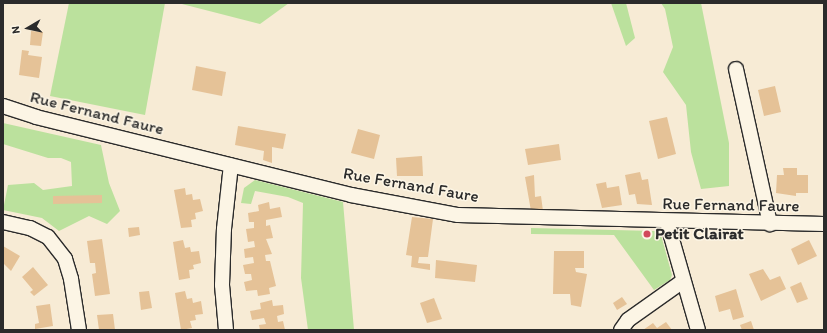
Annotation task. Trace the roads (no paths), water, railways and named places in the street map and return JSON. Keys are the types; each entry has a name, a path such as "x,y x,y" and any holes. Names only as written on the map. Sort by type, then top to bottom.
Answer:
{"street":[{"path":"736,68 770,224"},
{"name":"Rue Fernand Faure","path":"3,106 36,117 351,195 458,215 666,222 824,224"},
{"path":"226,330 222,285 224,229 231,165"},
{"path":"3,222 30,228 48,237 65,259 71,279 78,330"},
{"path":"666,222 698,330"},
{"path":"621,330 628,320 683,281"}],"place":[{"name":"Petit Clairat","path":"647,234"}]}
